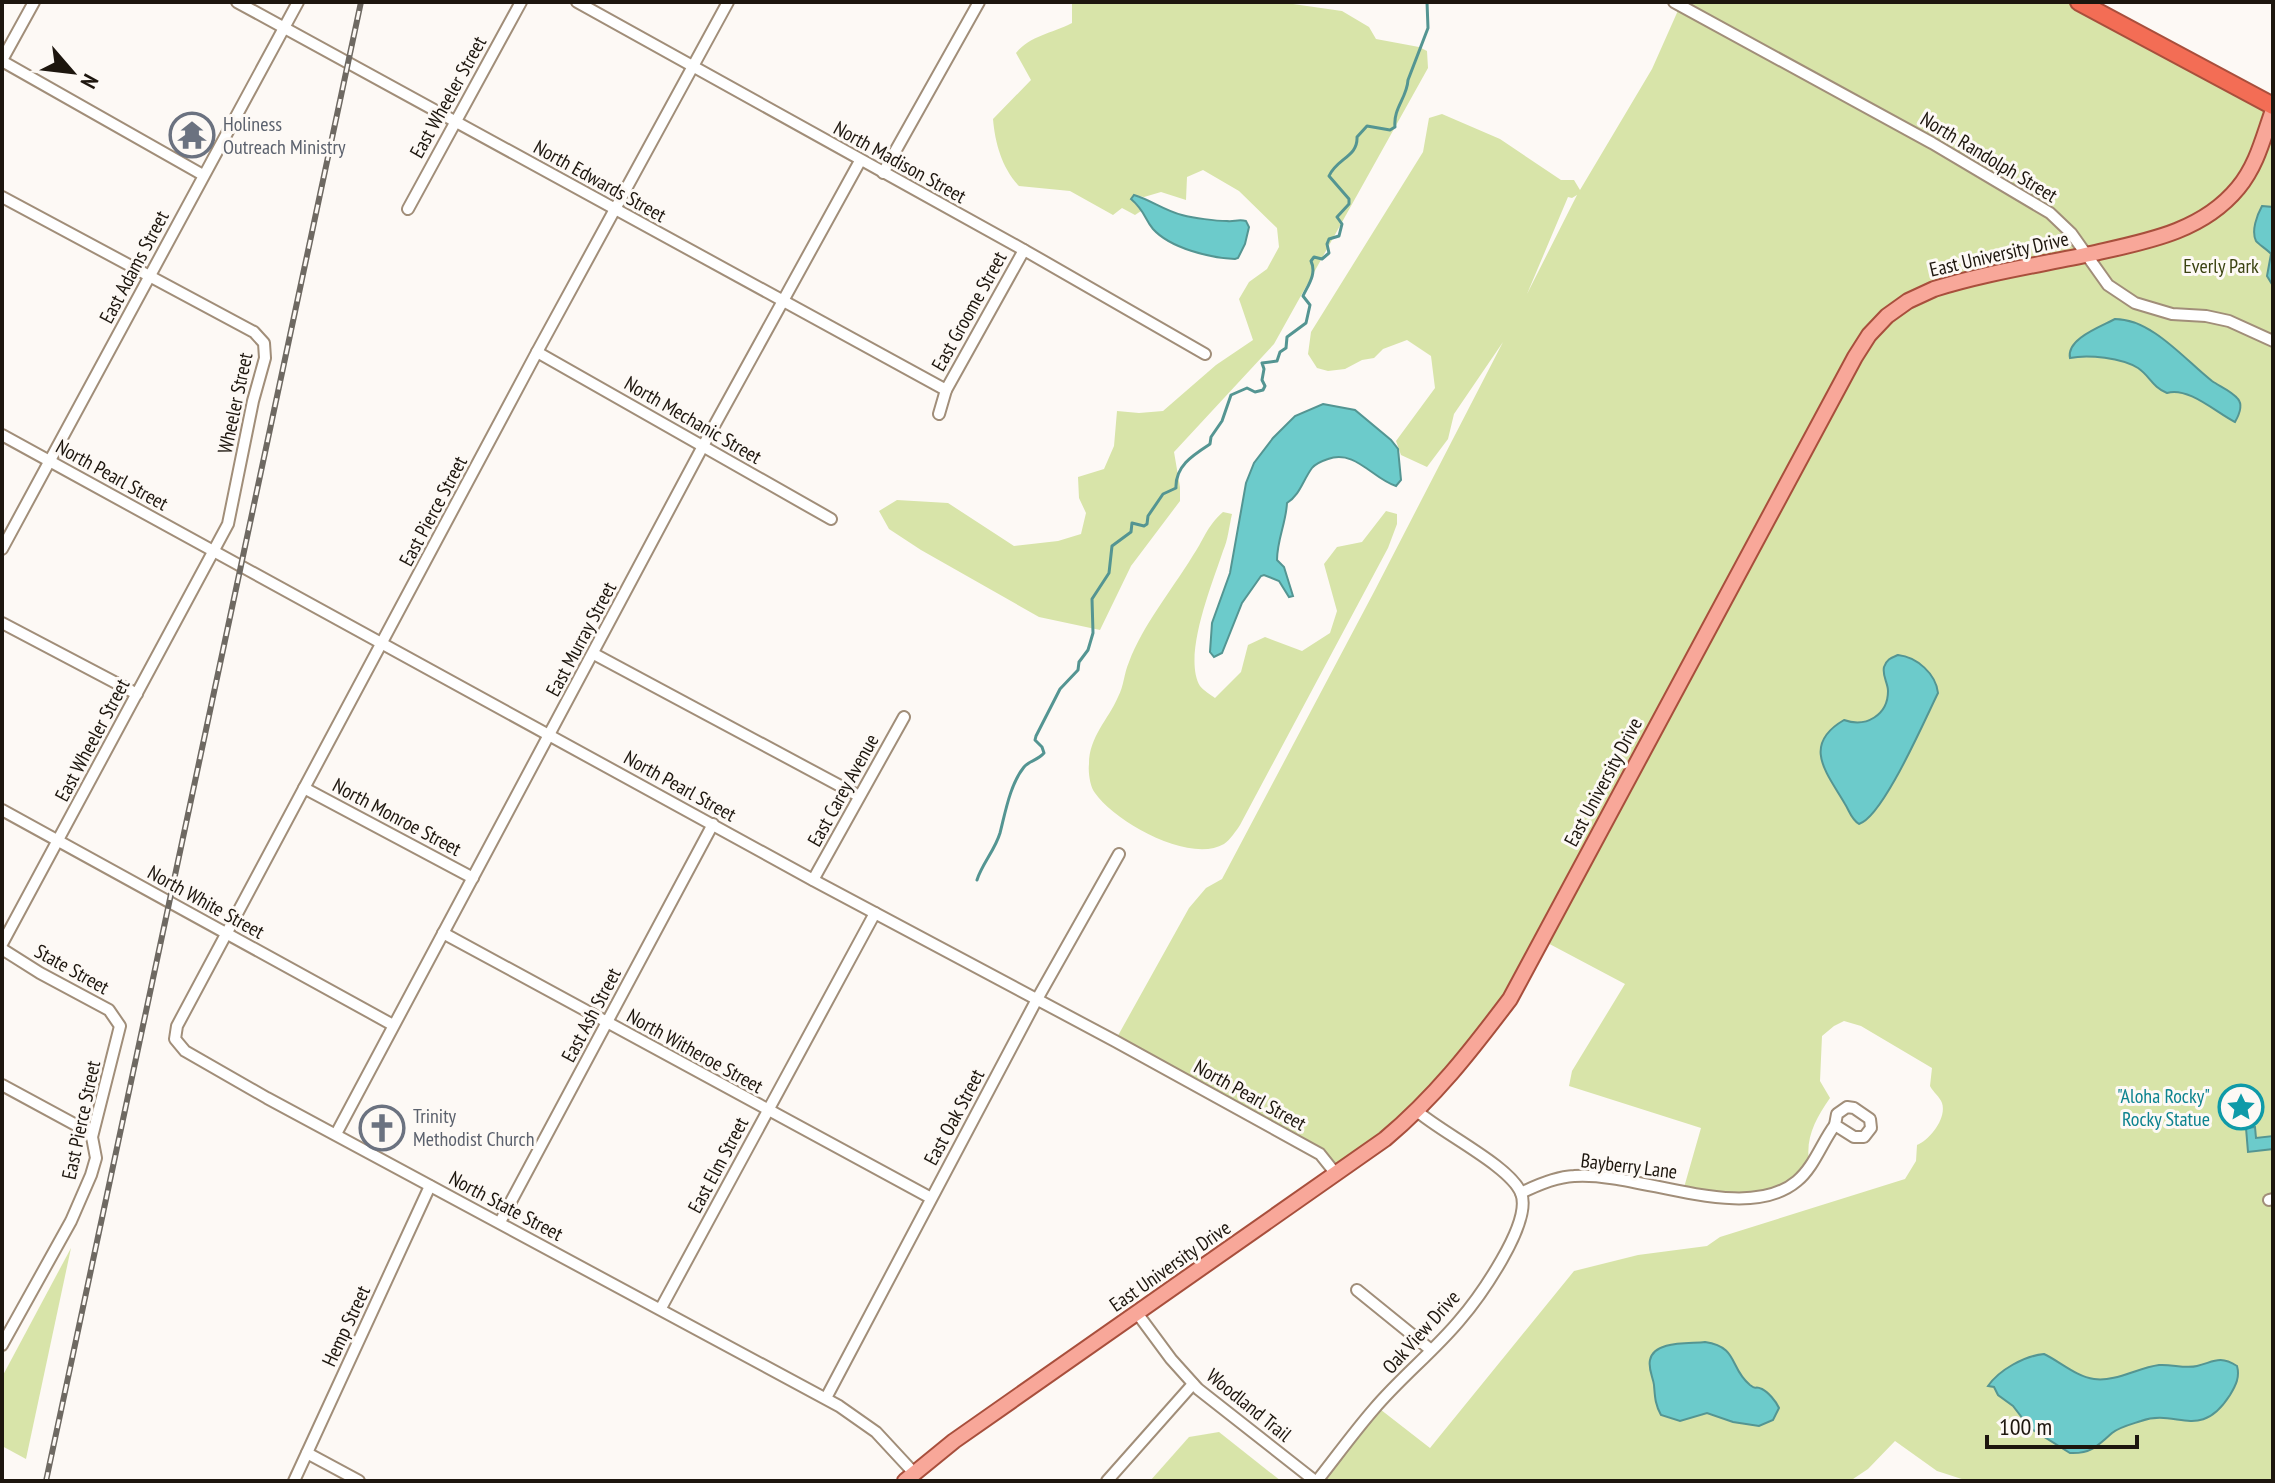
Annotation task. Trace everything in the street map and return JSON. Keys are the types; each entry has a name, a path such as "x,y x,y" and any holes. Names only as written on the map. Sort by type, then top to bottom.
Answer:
{"highway":[{"path":"2079,2 2273,108"}],"main road":[{"name":"East University Drive","path":"910,1477 954,1441 1385,1139 1461,1065 1510,999 1771,510 1869,335 1897,308 1934,289 2168,235 2212,211 2232,195 2250,172 2259,155 2273,108"}],"street":[{"path":"34,2 2,60 203,175"},
{"name":"North Edwards Street","path":"237,2 946,390"},
{"name":"East Adams Street","path":"2,549 298,2"},
{"name":"East Wheeler Street","path":"408,209 521,2"},
{"name":"North Madison Street","path":"577,2 1205,354"},
{"name":"East Pierce Street","path":"175,1039 177,1026 226,934 728,2"},
{"path":"883,173 979,2"},
{"name":"North Randolph Street","path":"1674,2 2024,196 2062,223 2108,285 2135,303 2172,314 2229,321 2273,341"},
{"name":"East Murray Street","path":"336,1134 703,446 860,161"},
{"path":"2,197 148,278"},
{"name":"East Groome Street","path":"939,414 946,390 1024,250"},
{"name":"Wheeler Street","path":"148,278 254,332 266,347 231,514 212,552"},
{"name":"North Mechanic Street","path":"537,352 831,519"},
{"name":"North Pearl Street","path":"2,435 1320,1154 1336,1174"},
{"name":"East Wheeler Street","path":"2,946 212,552"},
{"path":"2,623 137,694"},
{"path":"594,654 859,796"},
{"name":"East Carey Avenue","path":"813,880 904,717"},
{"name":"North Monroe Street","path":"304,788 473,878"},
{"name":"North White Street","path":"2,810 393,1025"},
{"name":"East Ash Street","path":"500,1222 713,824"},
{"name":"East Oak Street","path":"826,1398 1036,1001 1119,854"},
{"name":"East Elm Street","path":"661,1308 875,913"},
{"name":"North Witheroe Street","path":"443,933 931,1198"},
{"name":"State Street","path":"2,946 40,973 109,1010 120,1026"},
{"name":"East Pierce Street","path":"2,1345 81,1198 96,1158 92,1137 120,1026"},
{"name":"North State Street","path":"175,1039 185,1051 826,1398"},
{"path":"2,1085 87,1131 92,1137"},
{"path":"1417,1111 1510,1176 1521,1193"},
{"name":"Bayberry Lane","path":"1521,1193 1543,1183 1576,1176 1732,1198 1771,1195 1785,1190 1802,1177 1835,1125"},
{"name":"Hemp Street","path":"294,1481 430,1186"},
{"name":"Oak View Drive","path":"1316,1481 1376,1406 1468,1309 1517,1230 1523,1212 1521,1193"},
{"path":"1357,1290 1431,1350"},
{"name":"Woodland Trail","path":"1137,1313 1193,1384 1316,1481"},
{"path":"1107,1481 1193,1384"},
{"path":"826,1398 876,1432 910,1477"},
{"path":"307,1453 359,1481"}],"green space":[{"path":"1072,2 1279,2 1342,11 1369,27 1376,39 1427,51 1428,68 1274,344 1174,452 1180,501 1131,566 1100,630 1039,617 889,529 879,511 897,500 948,503 1014,546 1058,541 1081,534 1086,513 1079,498 1078,477 1104,469 1114,446 1117,411 1163,411 1216,365 1253,340 1239,299 1249,282 1267,269 1279,247 1277,228 1239,191 1203,170 1187,177 1186,200 1161,192 1144,197 1134,195 1131,199 1141,211 1135,215 1122,208 1113,215 1070,191 1019,186 1008,171 998,146 993,119 1031,80 1016,53 1035,38 1072,23"},
{"name":"Everly Park","path":"1674,2 2079,2 2273,106 2273,1481 1968,1481 1937,1471 1895,1441 1868,1469 1850,1481 1317,1481 1376,1406 1430,1448 1574,1271 1638,1255 1707,1246 1720,1237 1905,1179 1916,1161 1917,1145 1932,1133 1942,1115 1942,1103 1930,1086 1932,1068 1861,1026 1844,1021 1834,1026 1822,1036 1820,1081 1830,1098 1812,1130 1808,1148 1810,1167 1771,1195 1683,1191 1701,1128 1569,1086 1572,1071 1625,984 1542,940 1461,1065 1336,1174 1326,1160 1115,1041 1189,908 1206,888 1222,879 1503,342 1454,414 1448,439 1427,467 1401,455 1396,441 1435,388 1431,356 1407,340 1383,349 1374,358 1345,369 1328,371 1317,368 1308,354 1311,332 1423,152 1429,118 1442,114 1500,139 1561,180 1574,180 1580,190 1652,69 1680,6","holes":["1577,195 1527,294 1568,197"]},
{"path":"1386,511 1397,514 1397,524 1388,548 1240,825 1228,840 1210,849 1192,849 1174,844 1136,827 1105,804 1093,790 1090,779 1092,745 1120,693 1127,666 1142,635 1217,518 1223,512 1232,514 1201,619 1195,657 1195,673 1200,686 1215,698 1241,672 1248,645 1265,637 1302,651 1330,633 1337,611 1324,564 1337,547 1362,542"},
{"path":"71,1248 26,1459 2,1446 2,1377"},
{"path":"1219,1432 1281,1481 1150,1481 1189,1437"}],"water":[{"path":"1134,195 1182,215 1246,221 1249,227 1238,258 1203,254 1169,242 1153,229 1131,199"},
{"path":"2262,206 2273,207 2273,286 2267,276 2271,254 2257,242 2254,233"},
{"path":"2115,319 2129,321 2155,333 2212,381 2235,396 2240,407 2235,422 2184,393 2162,391 2142,371 2131,365 2105,358 2070,358 2070,351 2079,339"},
{"path":"1323,404 1355,410 1391,440 1398,449 1401,480 1396,486 1347,458 1328,459 1314,466 1298,492 1287,503 1278,545 1277,560 1284,567 1293,596 1289,597 1279,581 1261,576 1242,603 1222,653 1214,657 1210,652 1212,623 1230,573 1246,483 1254,463 1295,416"},
{"path":"1898,655 1912,659 1924,668 1934,679 1938,693 1891,786 1880,804 1859,824 1852,818 1825,770 1821,749 1823,739 1844,720 1868,721 1880,713 1888,691 1884,667 1888,660"},
{"path":"2255,1127 2256,1138 2273,1136 2273,1149 2248,1152 2246,1128"},
{"path":"1705,1342 1723,1348 1752,1387 1762,1389 1772,1397 1779,1408 1773,1420 1759,1426 1733,1422 1707,1413 1680,1421 1661,1415 1656,1404 1650,1367 1653,1354 1665,1346"},
{"path":"2044,1354 2094,1379 2159,1365 2192,1367 2221,1360 2237,1366 2238,1377 2230,1395 2208,1417 2188,1421 2154,1418 2141,1421 2115,1431 2088,1451 2070,1453 2030,1428 1994,1387 1988,1386 2013,1365"}],"waterway":[{"path":"977,880 998,839 1019,774 1044,753 1035,740 1036,736 1060,689 1078,670 1079,662 1088,650 1093,633 1092,599 1109,573 1112,546 1131,532 1132,523 1147,524 1148,516 1163,494 1176,488 1182,467 1210,444 1231,395 1247,388 1255,392 1263,390 1262,363 1277,361 1280,352 1286,348 1287,337 1306,323 1310,305 1303,296 1312,275 1311,261 1314,257 1322,259 1329,253 1329,239 1339,236 1342,224 1337,217 1349,204 1349,199 1329,176 1351,153 1357,137 1367,126 1390,130 1395,127 1396,114 1428,28 1427,2"}],"railway":[{"path":"46,1481 361,2"}],"place":[{"name":"Holiness Outreach Ministry","path":"192,135"},
{"name":"\"Aloha Rocky\" Rocky Statue","path":"2241,1107"},
{"name":"Trinity Methodist Church","path":"382,1128"}]}
